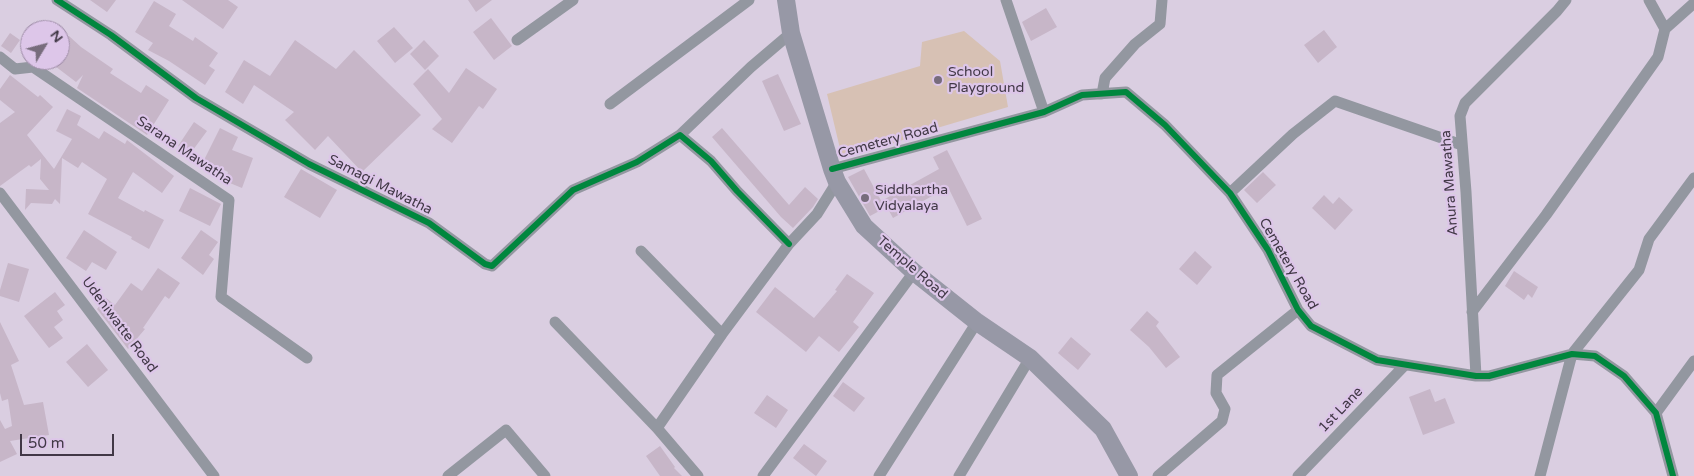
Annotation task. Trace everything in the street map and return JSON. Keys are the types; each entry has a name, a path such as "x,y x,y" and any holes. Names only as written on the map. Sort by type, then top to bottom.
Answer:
{"main road":[{"name":"Temple Road","path":"786,0 791,33 834,176 864,226 914,272 977,322 1030,358 1104,429 1129,476"}],"street":[{"name":"Samagi Mawatha","path":"57,0 111,35 196,98 309,164 429,223 485,264 492,266 573,190 637,162 680,135"},
{"path":"517,40 573,0"},
{"path":"610,104 749,0"},
{"path":"1006,0 1044,112"},
{"path":"1102,94 1105,78 1135,44 1160,24 1162,0"},
{"name":"Anura Mawatha","path":"1476,376 1460,116 1466,103 1566,0"},
{"path":"1649,0 1665,29"},
{"path":"1472,312 1546,215 1658,57 1665,29 1694,3"},
{"path":"789,244 737,191 711,161 680,135 751,67 791,33"},
{"name":"Sarana Mawatha","path":"0,57 15,69 33,67 229,200 220,297 307,358"},
{"name":"Cemetery Road","path":"834,176 1044,112 1082,95 1126,92 1165,125 1230,193 1268,250 1298,310 1311,326 1377,360 1476,376 1490,376 1572,354 1595,356 1624,376 1656,413 1673,476"},
{"path":"1230,193 1293,134 1335,100 1462,145"},
{"path":"657,428 722,334 789,244 817,214 834,176"},
{"path":"1540,476 1572,354 1639,270 1649,239 1694,178"},
{"name":"Udeniwatte Road","path":"0,193 214,476"},
{"path":"641,251 722,334"},
{"path":"763,476 914,272"},
{"path":"1158,476 1222,421 1225,409 1216,393 1217,376 1298,310"},
{"path":"555,322 657,428 698,476"},
{"path":"879,476 977,322"},
{"path":"959,476 1030,358"},
{"path":"1656,413 1694,361"},
{"name":"1st Lane","path":"1298,476 1405,365"},
{"path":"448,476 506,430 545,476"}],"shaded area":[{"name":"School Playground","path":"964,31 1000,61 1008,107 937,128 871,151 842,157 827,94 920,66 922,42"}],"building":[{"path":"90,0 116,0 107,12"},
{"path":"182,0 228,0 238,7 223,29"},
{"path":"468,0 492,0 476,12"},
{"path":"154,1 176,14 169,26 193,41 195,37 218,53 209,66 215,70 205,85 169,61 148,50 153,43 135,32"},
{"path":"1046,8 1057,27 1031,41 1022,22"},
{"path":"491,18 512,46 494,60 473,32"},
{"path":"394,27 413,48 395,63 377,41"},
{"path":"1324,30 1337,47 1318,63 1304,45"},
{"path":"10,33 20,40 11,53 1,46"},
{"path":"70,37 81,47 113,69 110,73 141,93 146,85 169,100 147,135 77,88 83,75 76,82 60,70 70,70"},
{"path":"295,40 336,69 354,50 421,115 362,172 328,136 315,150 285,120 294,112 254,85 243,104 225,92 244,60 270,76"},
{"path":"424,40 439,56 425,70 410,54"},
{"path":"466,68 497,89 483,109 479,106 452,143 432,129 442,119 413,84 428,69 449,93"},
{"path":"778,74 801,124 784,131 762,81"},
{"path":"10,75 38,97 40,95 53,107 27,135 54,169 72,139 56,131 67,109 81,116 77,125 99,139 104,131 125,144 127,140 174,176 162,193 133,172 118,198 164,220 149,249 131,239 132,237 88,214 107,179 82,162 78,168 62,158 60,204 55,199 52,204 31,203 25,210 26,189 49,190 40,179 41,159 31,167 29,165 0,186 0,123 15,112 0,100 0,89"},
{"path":"194,122 207,131 190,154 178,146"},
{"path":"220,128 238,137 232,150 253,158 242,188 225,181 228,172 204,160"},
{"path":"722,128 789,205 805,187 818,199 793,228 781,217 712,137"},
{"path":"947,150 982,219 967,226 948,187 893,218 883,200 939,169 933,157"},
{"path":"301,169 337,190 320,218 284,197"},
{"path":"864,169 885,208 870,216 848,177"},
{"path":"1263,172 1276,185 1257,203 1244,190"},
{"path":"190,188 221,204 210,226 179,211"},
{"path":"1324,195 1333,204 1339,197 1353,210 1335,230 1312,208"},
{"path":"84,230 117,252 106,270 92,262 86,271 66,258"},
{"path":"201,230 218,242 209,255 214,259 203,275 181,258"},
{"path":"1195,251 1212,267 1197,285 1179,269"},
{"path":"8,263 29,269 19,302 0,296"},
{"path":"158,268 180,283 169,299 165,296 143,328 145,329 128,349 97,309 106,298 115,305 131,283 142,291"},
{"path":"1514,271 1538,287 1532,298 1528,294 1524,300 1505,286"},
{"path":"847,274 874,293 853,322 859,327 839,352 819,336 806,352 756,312 775,287 814,318 837,291 835,290"},
{"path":"55,292 65,305 57,311 63,320 54,327 63,338 49,348 24,316"},
{"path":"1147,311 1159,322 1156,326 1180,357 1166,368 1149,347 1130,330"},
{"path":"0,322 19,361 11,365 24,405 43,402 49,435 10,441 17,454 0,462 0,420 5,429 12,426 8,399 2,401 0,393"},
{"path":"1071,337 1091,354 1078,370 1058,353"},
{"path":"87,344 108,370 88,387 66,362"},
{"path":"843,382 865,398 854,412 833,396"},
{"path":"1430,389 1435,402 1445,398 1455,423 1423,435 1409,397"},
{"path":"767,395 788,410 776,428 754,413"},
{"path":"804,444 827,461 816,476 793,458"},
{"path":"660,446 674,468 682,476 660,476 646,456"}],"cycle path":[{"path":"57,0 111,35 196,98 309,164 429,223 485,264 492,266 573,190 637,162 680,135 711,161 737,191 789,244"},
{"path":"832,169 1044,112 1082,95 1126,92 1165,125 1230,193 1268,250 1298,310 1311,326 1377,360 1476,376 1489,376 1572,354 1595,356 1624,376 1656,413 1673,476"}],"place":[{"name":"School Playground","path":"938,80"},
{"name":"Siddhartha Vidyalaya","path":"865,198"}]}
